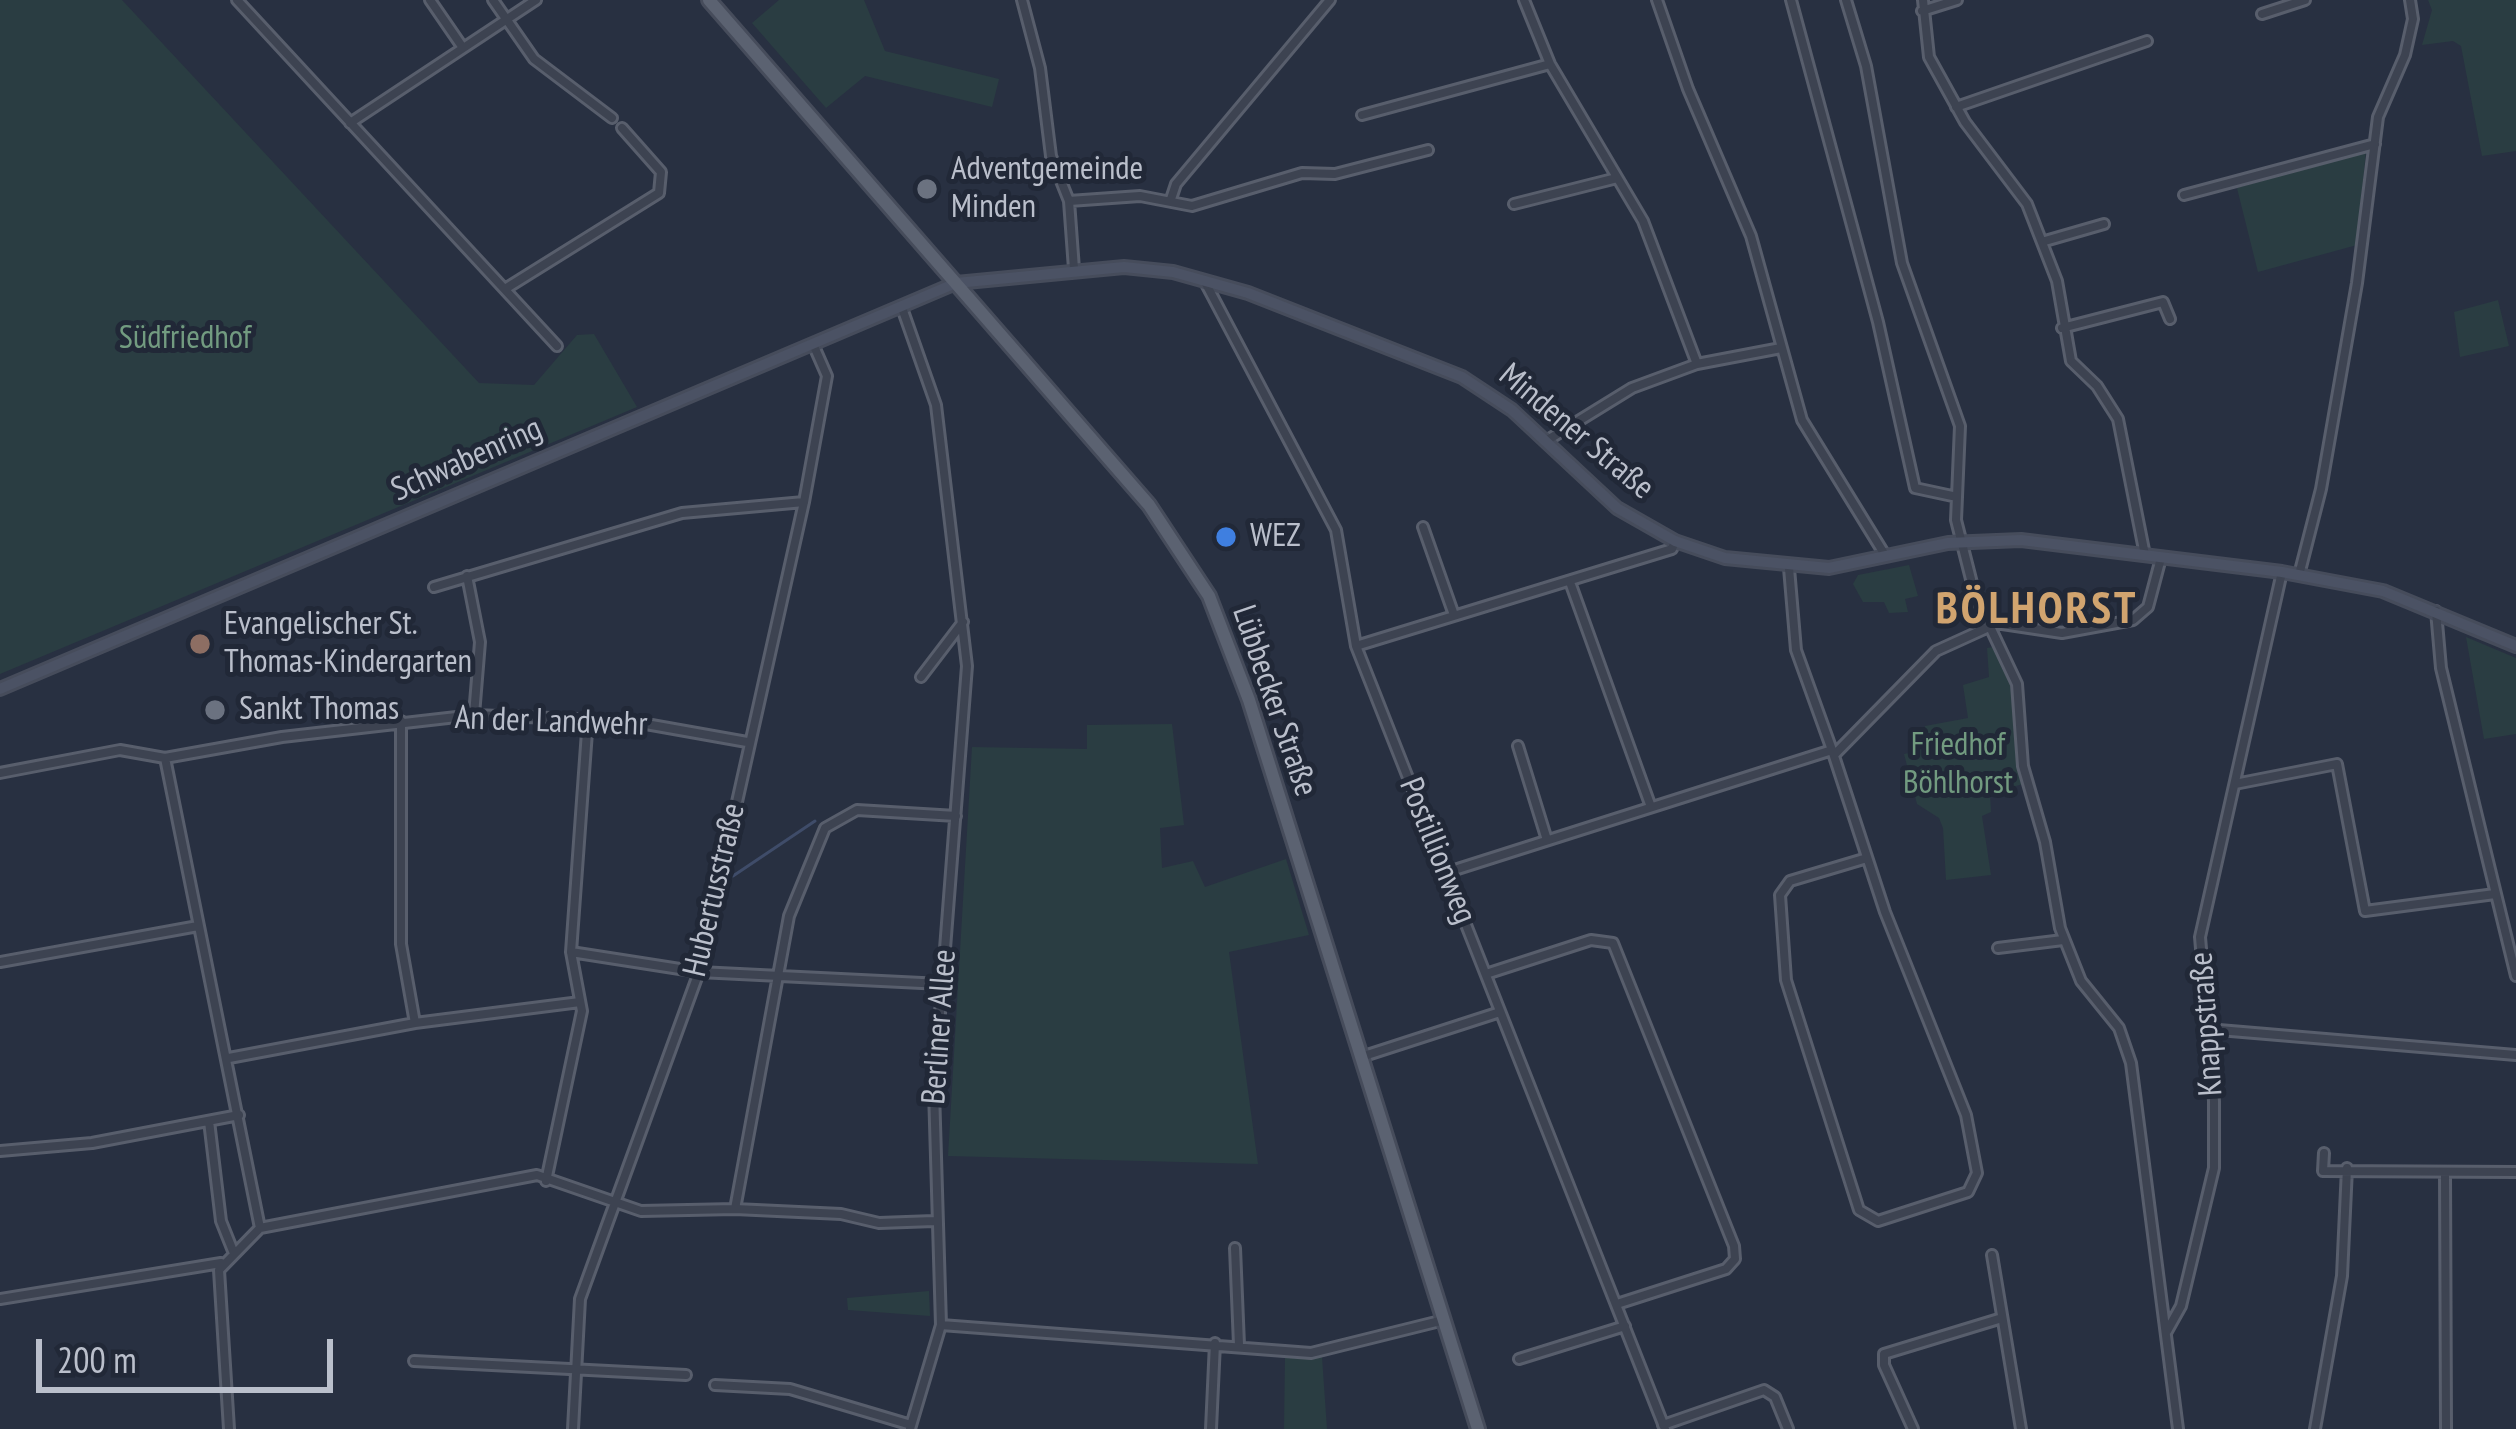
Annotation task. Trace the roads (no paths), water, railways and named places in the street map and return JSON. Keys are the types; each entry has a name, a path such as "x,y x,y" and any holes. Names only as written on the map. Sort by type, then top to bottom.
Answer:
{"main road":[{"name":"Lübbecker Straße","path":"709,0 1149,505 1209,596 1232,647 1478,1429"}],"street":[{"path":"237,0 556,346"},
{"path":"430,0 461,44"},
{"path":"494,0 534,59 612,118"},
{"path":"350,123 461,44 536,0"},
{"path":"1022,0 1040,68 1051,156 1069,201 1074,269"},
{"path":"1172,199 1176,184 1330,0"},
{"path":"1524,0 1550,64 1643,221 1697,364"},
{"path":"1657,0 1688,89 1751,236 1809,433 1887,559"},
{"path":"1791,0 1878,322 1915,488 1957,497"},
{"path":"1846,0 1866,66 1902,263 1960,426 1960,542 2017,684 2023,766 2045,842 2063,940 2081,981 2119,1028 2131,1063 2177,1429"},
{"path":"1957,0 1922,6 1929,57 1955,106 2027,203 2045,241 2071,361 2097,386 2118,419 2144,555"},
{"path":"2262,14 2305,0"},
{"path":"2300,575 2321,489 2378,116 2405,55 2413,19 2410,0"},
{"path":"1955,106 2147,40"},
{"path":"1362,115 1550,64"},
{"path":"505,290 659,193 662,172 622,128"},
{"path":"2184,195 2375,144"},
{"path":"1069,201 1172,199 1192,206 1301,173 1335,174 1428,150"},
{"path":"1514,204 1617,178"},
{"path":"2045,241 2104,224"},
{"name":"Mindener Straße","path":"956,283 1074,269 1148,269 1205,280 1312,316 1462,377 1497,397 1617,508 1676,541 1725,558 1789,568 1887,559 1960,542 2021,540 2282,572 2383,591 2516,646"},
{"name":"Postillionweg","path":"1205,280 1207,294 1336,530 1356,646 1664,1427"},
{"name":"Schwabenring","path":"0,689 956,283"},
{"path":"2062,328 2163,302 2170,319"},
{"name":"Berliner Allee","path":"902,308 936,405 967,666 942,984 934,1221 941,1325 911,1427"},
{"name":"Hubertusstraße","path":"573,1429 580,1298 699,972 804,502 827,376 813,344"},
{"path":"1544,442 1632,388 1697,364 1781,348"},
{"path":"434,587 682,513 804,502"},
{"path":"1423,527 1454,615"},
{"path":"1356,646 1672,549 1676,541"},
{"path":"1445,873 1833,752 1936,652 1990,624 2062,633 2133,620 2148,607 2161,558"},
{"path":"1789,568 1791,631 1867,858 1966,1115 1974,1185 1963,1194 1878,1221 1859,1210 1786,980 1780,895 1790,881 1867,858"},
{"name":"Knappstraße","path":"2166,1332 2181,1306 2214,1168 2200,938 2282,572"},
{"path":"467,576 480,642 474,715"},
{"path":"1570,582 1651,807"},
{"path":"2436,611 2441,668 2516,976"},
{"path":"921,676 962,622"},
{"name":"An der Landwehr","path":"0,773 120,749 165,758 401,721 474,715 588,718 747,742"},
{"path":"546,1181 578,1035 580,1002 571,952 588,718"},
{"path":"401,721 401,944 416,1023"},
{"path":"1518,746 1547,840"},
{"path":"165,758 230,1058 260,1228"},
{"path":"2235,784 2337,764 2365,911 2495,894"},
{"path":"735,1209 798,885 834,819 857,810 956,816"},
{"path":"0,962 198,926"},
{"path":"1486,974 1591,940 1613,943 1726,1225 1736,1254 1726,1269 1617,1304"},
{"path":"1998,948 2063,940"},
{"path":"571,952 699,972 942,984"},
{"path":"230,1058 416,1023 580,1002"},
{"path":"1361,1057 1501,1012"},
{"path":"2207,1029 2516,1055"},
{"path":"0,1151 92,1143 239,1114"},
{"path":"208,1121 221,1221 233,1251"},
{"path":"2324,1153 2323,1171 2516,1172"},
{"path":"2315,1429 2342,1276 2347,1168"},
{"path":"2445,1172 2446,1429"},
{"path":"0,1299 221,1263 260,1228 537,1175 641,1211 735,1209 841,1214 879,1223 934,1221"},
{"path":"1235,1248 1239,1345"},
{"path":"1992,1255 2021,1429"},
{"path":"221,1263 220,1352 229,1429"},
{"path":"1913,1429 1883,1365 1884,1354 2002,1318"},
{"path":"941,1325 1320,1352 1444,1320"},
{"path":"1520,1359 1625,1326"},
{"path":"1211,1429 1215,1343"},
{"path":"414,1360 686,1375"},
{"path":"716,1384 790,1389 911,1427"},
{"path":"1664,1427 1764,1390 1775,1397 1788,1429"}],"waterway":[{"path":"733,876 815,821"}],"place":[{"name":"Adventgemeinde Minden","path":"927,189"},
{"name":"WEZ","path":"1226,537"},
{"name":"Evangelischer St. Thomas-Kindergarten","path":"200,644"},
{"name":"Sankt Thomas","path":"215,710"}],"district":[{"name":"BÖLHORST","path":"2037,610"}],"park label":[{"name":"Südfriedhof","path":"185,339"},
{"name":"Friedhof Böhlhorst","path":"1958,765"}]}
